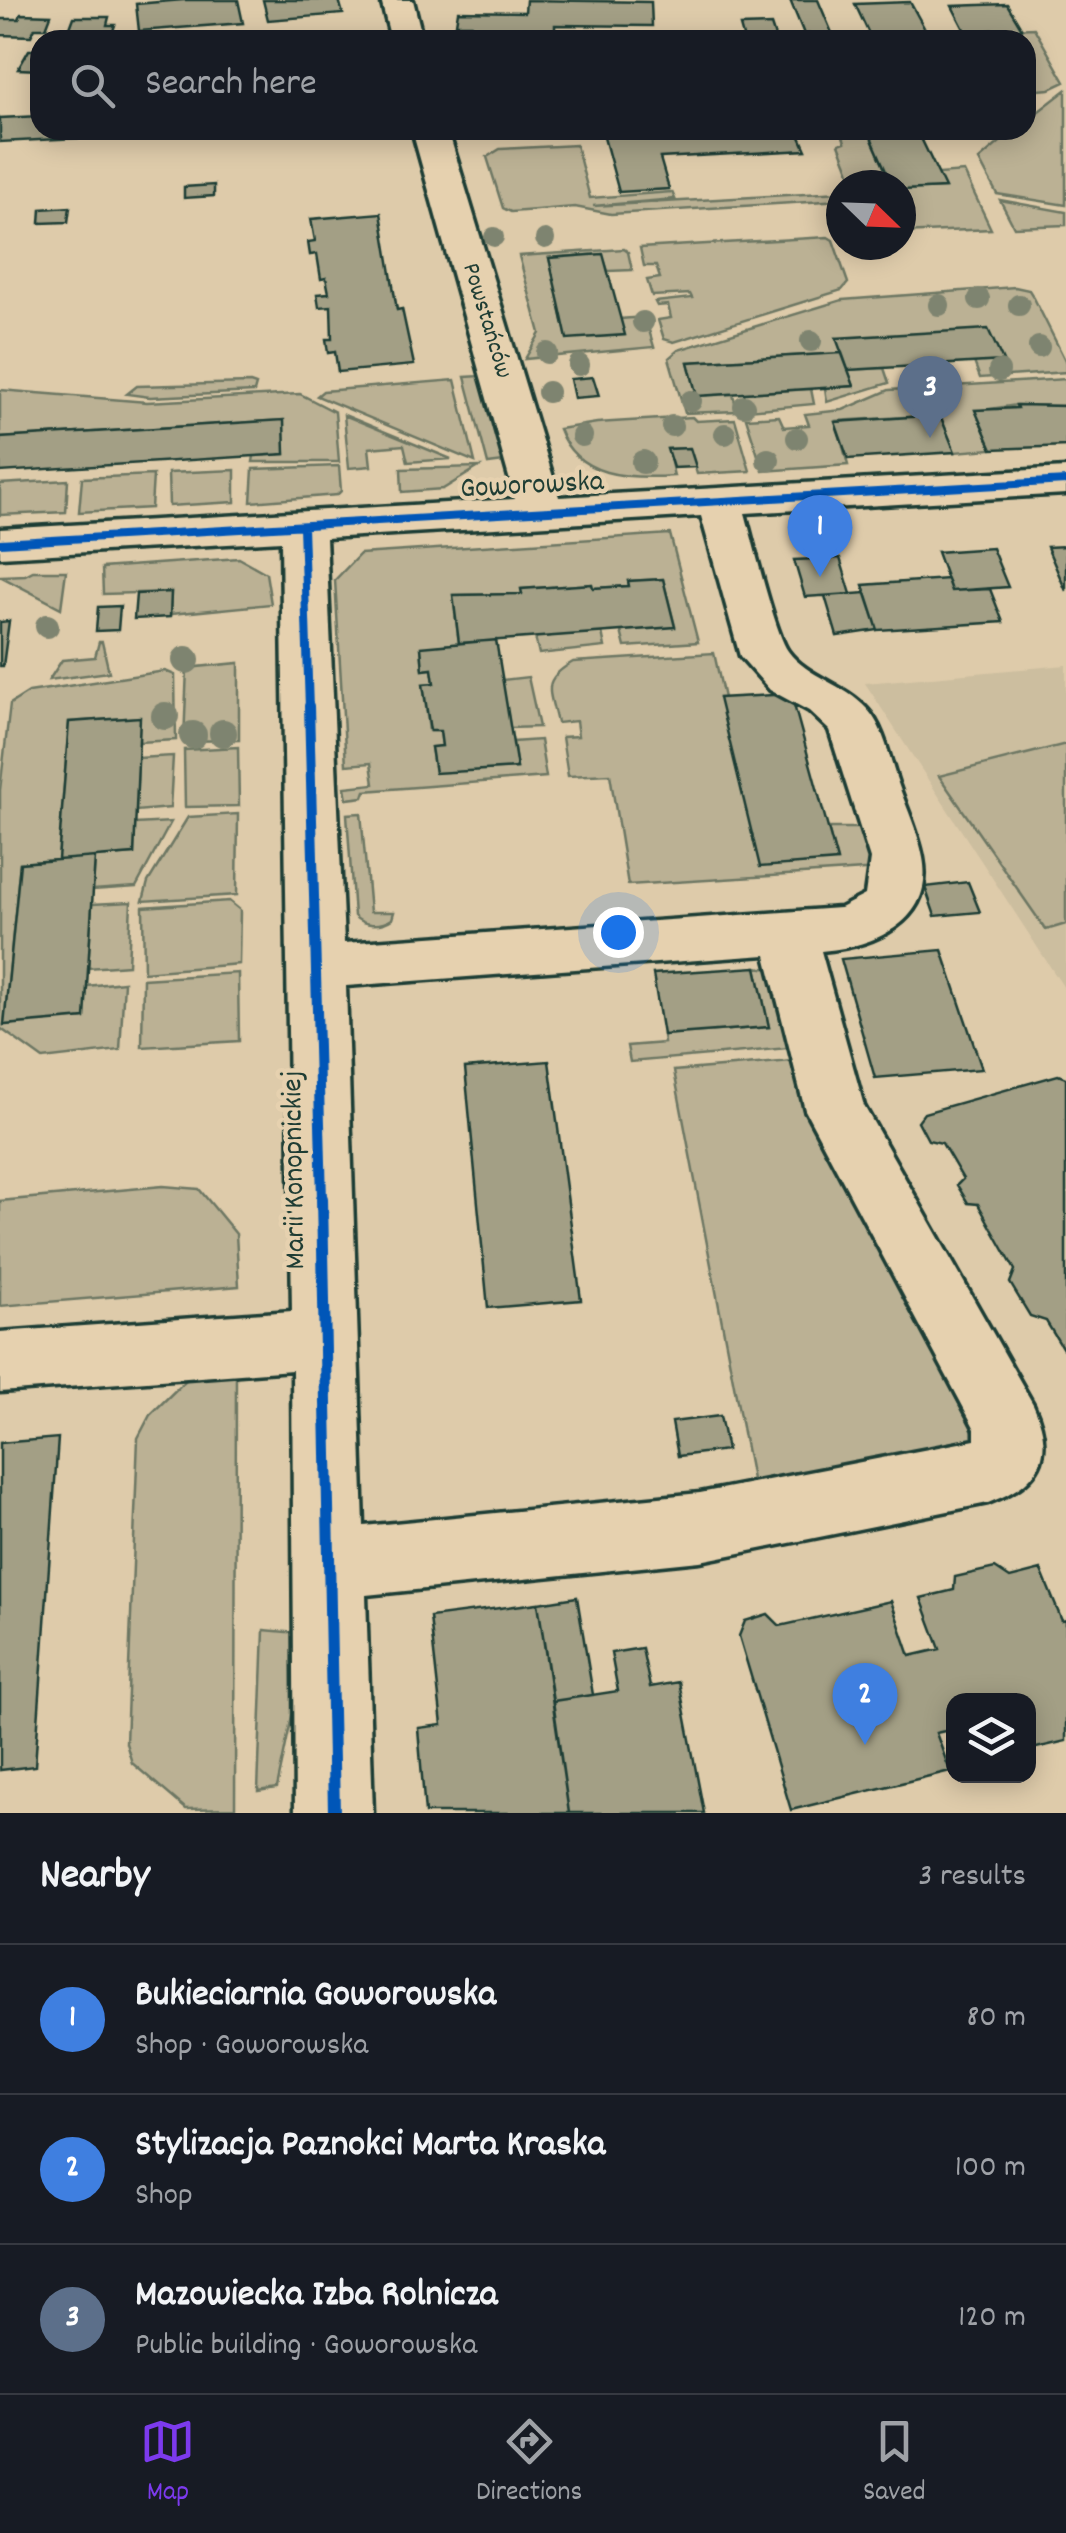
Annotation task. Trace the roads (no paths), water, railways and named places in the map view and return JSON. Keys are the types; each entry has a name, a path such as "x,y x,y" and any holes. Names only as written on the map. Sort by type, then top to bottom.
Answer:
{"street":[{"path":"397,0 404,30"},
{"name":"Powstańców","path":"433,140 541,512"},
{"name":"Goworowska","path":"0,543 1066,481"},
{"path":"316,967 840,928 871,920 886,908 895,889 897,859 852,723 827,699 788,678 764,656 719,502"},
{"name":"Marii Konopnickiej","path":"303,526 334,1813"},
{"path":"331,1564 700,1528 988,1471 1009,1456 1009,1426 826,1088 788,933"},
{"path":"0,1362 325,1338"}],"place":[{"name":"Mazowiecka Izba Rolnicza","path":"930,438"},
{"name":"Bukieciarnia Goworowska","path":"820,577"},
{"name":"Stylizacja Paznokci Marta Kraska","path":"865,1745"}]}
